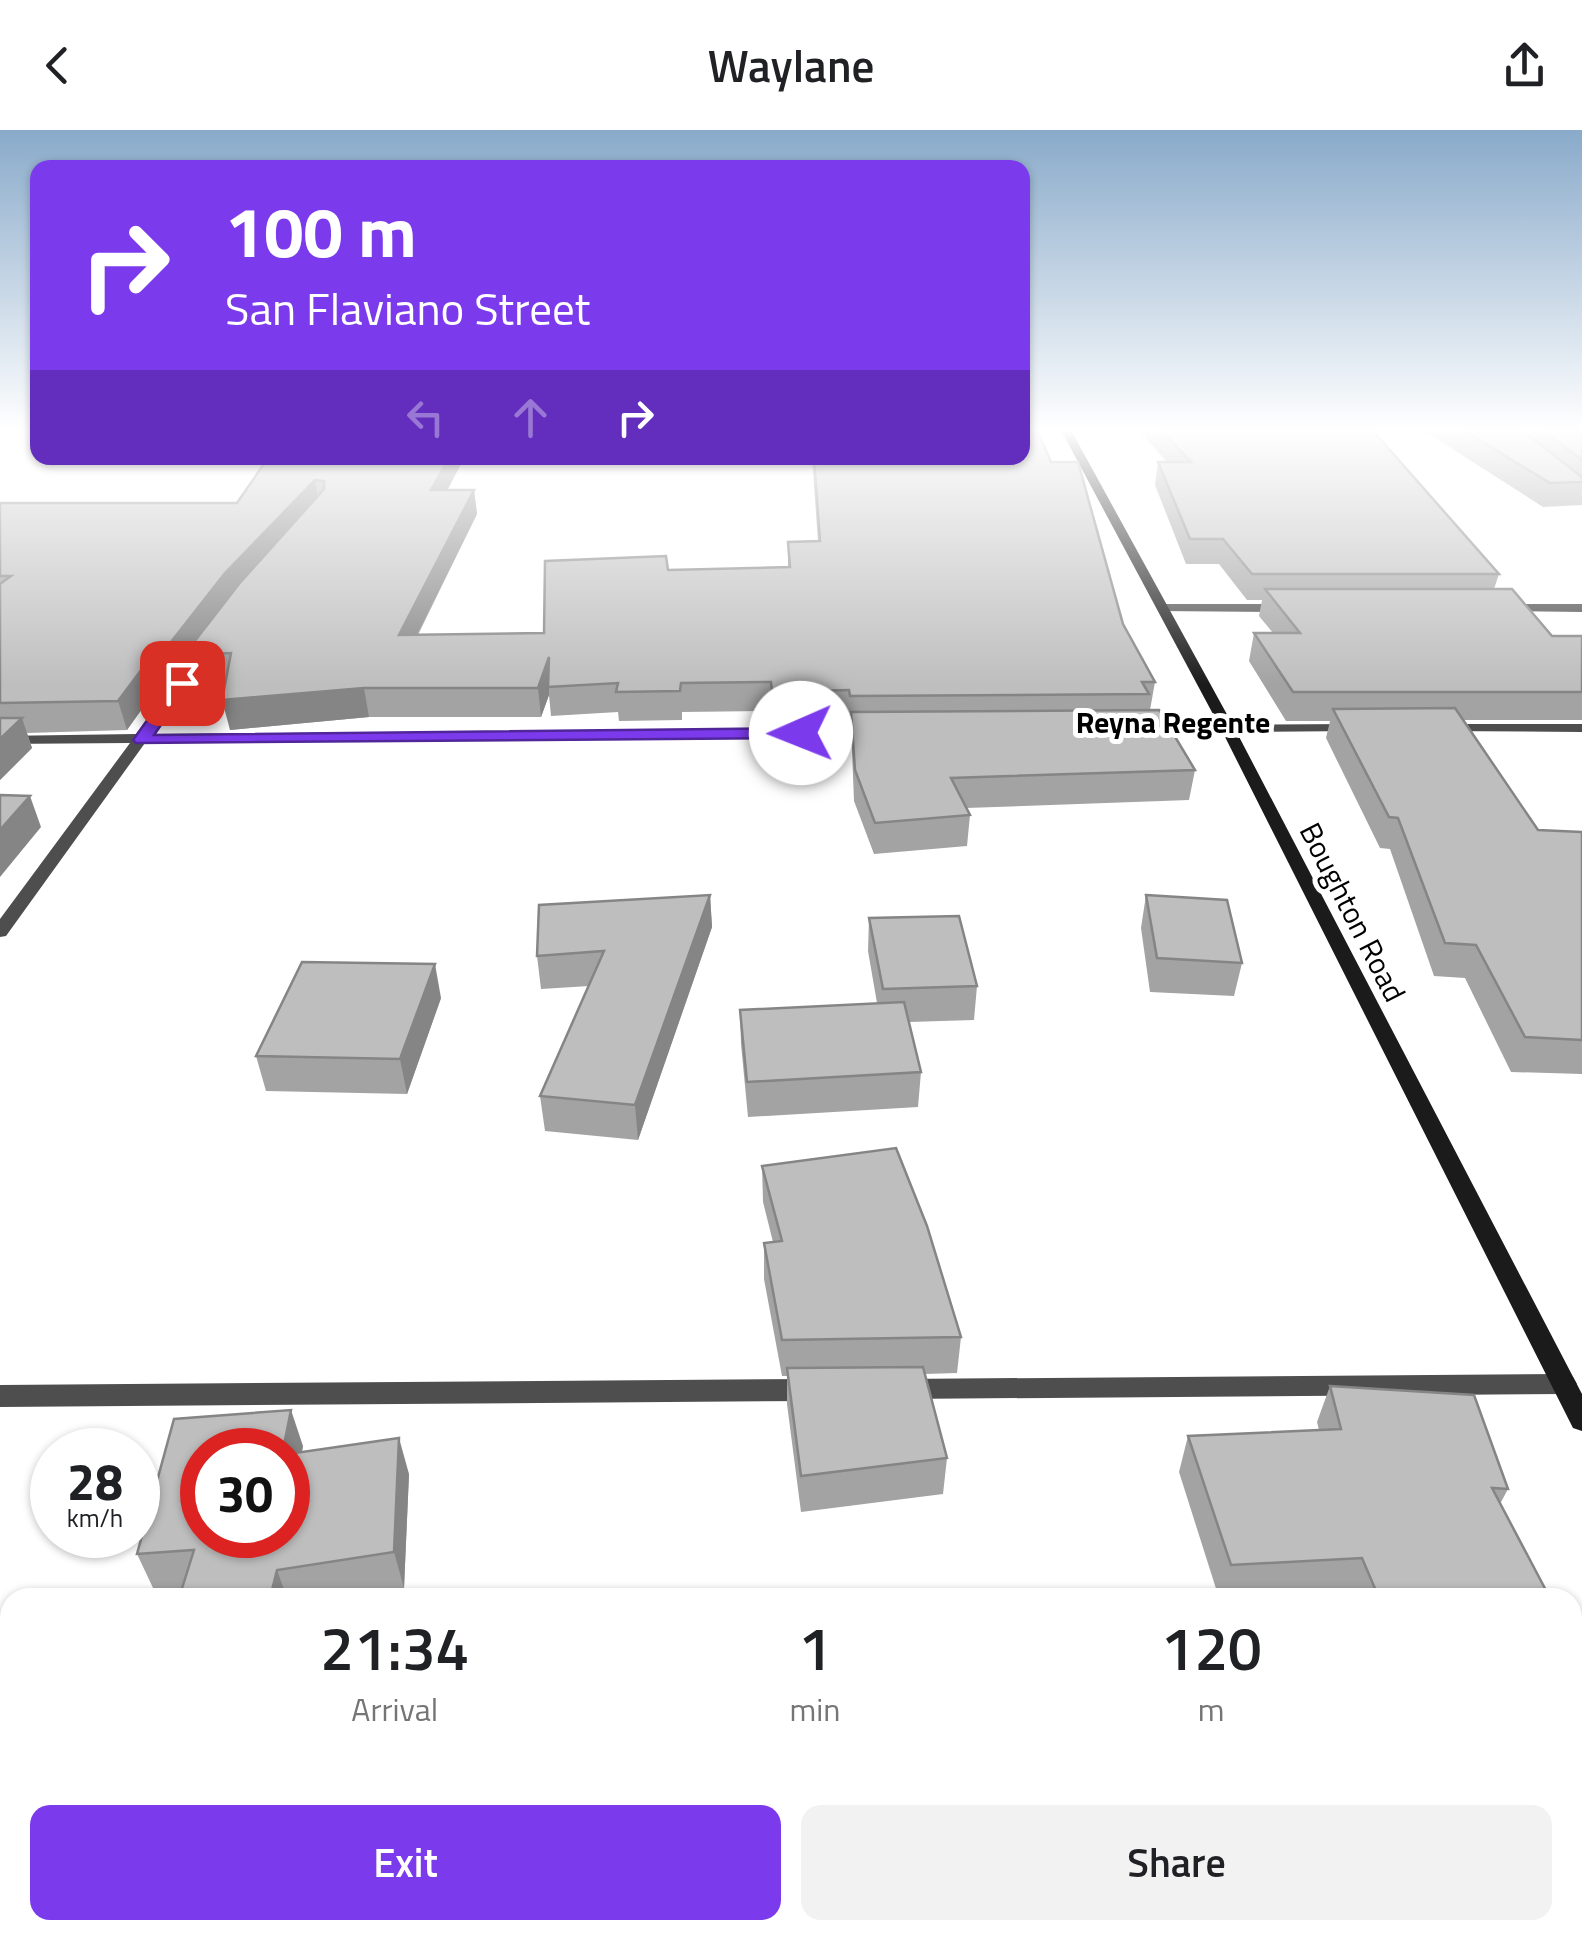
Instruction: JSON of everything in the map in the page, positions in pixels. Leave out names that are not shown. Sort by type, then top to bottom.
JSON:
[{"type":"main road","name":"Boughton Road","points":[[1113,516],[1228,729],[1582,1420]]},
{"type":"street","points":[[1162,608],[1300,608]]},
{"type":"street","points":[[1489,608],[1582,608]]},
{"type":"street","points":[[0,932],[211,643]]},
{"type":"street","points":[[1129,730],[1366,728]]},
{"type":"street","points":[[1425,728],[1582,728]]},
{"type":"street","points":[[0,740],[892,732]]},
{"type":"street","points":[[871,1390],[1564,1384]]},
{"type":"street","points":[[0,1396],[832,1390]]},
{"type":"building","points":[[0,516],[280,516],[225,573],[160,656],[151,657],[118,701],[0,703],[0,584],[11,576],[0,576]]},
{"type":"building","points":[[299,516],[460,516],[399,635],[544,633],[545,561],[666,556],[668,570],[790,567],[788,542],[820,541],[818,516],[1093,516],[1123,624],[1155,682],[1142,682],[1149,694],[850,696],[849,690],[772,692],[771,682],[681,683],[680,691],[616,692],[618,683],[548,687],[549,657],[538,688],[364,688],[222,700],[231,653],[184,655],[239,584]]},
{"type":"building","points":[[1181,516],[1448,516],[1499,574],[1252,574],[1223,539],[1190,539]]},
{"type":"building","points":[[1265,589],[1512,589],[1552,636],[1582,636],[1582,692],[1293,692],[1254,633],[1300,633]]},
{"type":"building","points":[[1455,708],[1538,830],[1582,832],[1582,1040],[1525,1037],[1476,945],[1445,943],[1398,818],[1389,817],[1333,709]]},
{"type":"building","points":[[1159,710],[1195,770],[951,778],[970,815],[875,823],[855,770],[851,712]]},
{"type":"building","points":[[0,718],[22,718],[0,739]]},
{"type":"building","points":[[0,795],[30,796],[0,830]]},
{"type":"building","points":[[710,895],[635,1105],[540,1096],[604,951],[537,956],[539,905]]},
{"type":"building","points":[[1146,895],[1227,900],[1242,963],[1157,958]]},
{"type":"building","points":[[959,916],[977,986],[883,989],[869,918]]},
{"type":"building","points":[[302,962],[435,964],[400,1059],[256,1056]]},
{"type":"building","points":[[904,1002],[921,1072],[747,1082],[740,1010]]},
{"type":"building","points":[[896,1148],[927,1226],[961,1337],[782,1340],[764,1243],[782,1241],[762,1166]]},
{"type":"building","points":[[923,1367],[947,1458],[801,1476],[787,1368]]},
{"type":"building","points":[[1330,1386],[1474,1395],[1508,1489],[1492,1488],[1545,1588],[1375,1588],[1362,1558],[1231,1565],[1188,1436],[1341,1429]]},
{"type":"building","points":[[291,1410],[287,1428],[180,1428],[180,1551],[160,1552],[160,1470],[174,1419]]},
{"type":"building","points":[[399,1438],[394,1552],[277,1570],[272,1588],[182,1588],[192,1558],[310,1558],[310,1451]]},
{"type":"district","name":"Reyna Regente","points":[[1173,722]]},
{"type":"route","points":[[182,683],[142,740],[801,733]]}]
